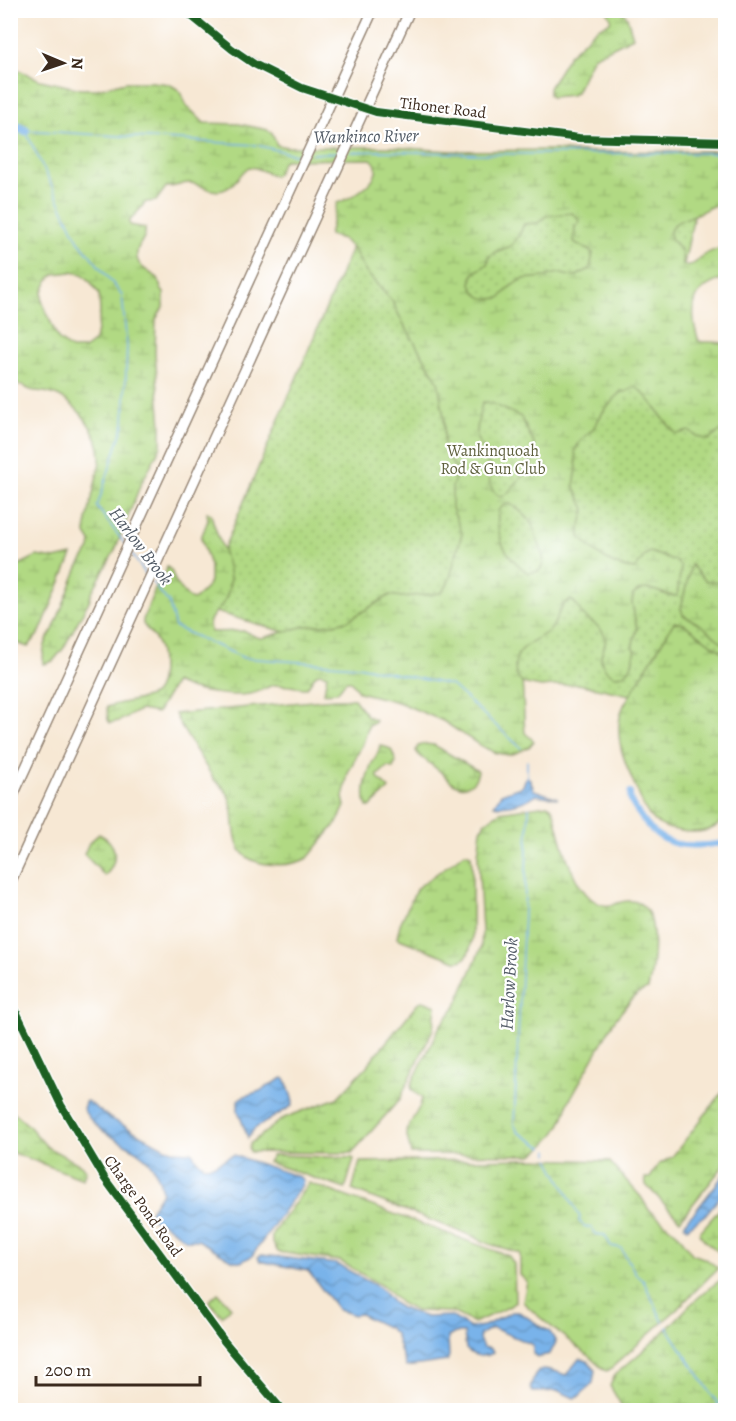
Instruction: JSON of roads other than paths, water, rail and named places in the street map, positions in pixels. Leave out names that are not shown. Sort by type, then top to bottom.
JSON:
[{"type":"highway","points":[[10,802],[373,10]]},
{"type":"highway","points":[[10,883],[410,10]]},
{"type":"street","name":"Tihonet Road","points":[[184,10],[231,49],[254,64],[320,95],[376,112],[587,138],[726,142]]},
{"type":"street","name":"Charge Pond Road","points":[[10,999],[62,1104],[105,1179],[230,1349],[282,1410]]},
{"type":"water","points":[[526,777],[530,779],[534,790],[558,798],[535,795],[516,804],[494,805],[501,794],[523,786]]},
{"type":"water","points":[[283,1078],[286,1080],[293,1101],[292,1106],[254,1129],[248,1138],[238,1111],[238,1100]]},
{"type":"water","points":[[87,1101],[110,1118],[163,1147],[192,1152],[204,1166],[214,1165],[234,1155],[299,1177],[303,1180],[302,1185],[252,1256],[241,1262],[232,1260],[198,1240],[187,1240],[164,1224],[150,1218],[150,1211],[162,1192],[150,1162],[140,1153],[104,1132],[93,1122],[83,1109]]},
{"type":"water","points":[[725,1173],[725,1191],[705,1215],[687,1228],[684,1225],[688,1218]]},
{"type":"water","points":[[262,1255],[337,1264],[380,1288],[393,1303],[401,1308],[426,1317],[451,1316],[470,1328],[484,1326],[512,1312],[519,1312],[550,1332],[556,1342],[550,1354],[537,1357],[533,1354],[533,1345],[493,1328],[480,1334],[479,1339],[483,1347],[491,1349],[493,1353],[479,1356],[466,1349],[464,1333],[455,1333],[448,1337],[447,1361],[406,1367],[395,1334],[389,1328],[360,1314],[354,1315],[338,1310],[308,1271],[260,1261],[258,1257]]},
{"type":"water","points":[[579,1359],[587,1361],[595,1370],[593,1383],[578,1397],[574,1398],[559,1391],[533,1392],[530,1388],[539,1371],[547,1369],[566,1375]]},
{"type":"waterway","name":"Wankinco River","points":[[10,124],[25,130]]},
{"type":"waterway","name":"Harlow Brook","points":[[125,544],[97,507],[124,424],[127,346],[122,295],[78,240],[25,130],[256,145],[293,154],[304,154]]},
{"type":"waterway","name":"Wankinco River","points":[[312,154],[340,152]]},
{"type":"waterway","name":"Wankinco River","points":[[351,152],[726,153]]},
{"type":"waterway","name":"Harlow Brook","points":[[129,550],[147,576]]},
{"type":"waterway","name":"Harlow Brook","points":[[152,582],[169,603],[175,627],[244,658],[358,666],[451,685],[521,748]]},
{"type":"waterway","name":"Harlow Brook","points":[[527,761],[527,779]]},
{"type":"waterway","points":[[630,793],[632,804],[657,835],[677,844],[726,843]]},
{"type":"waterway","name":"Harlow Brook","points":[[529,807],[514,1124],[518,1132],[543,1147]]},
{"type":"waterway","name":"Harlow Brook","points":[[549,1159],[580,1217],[579,1221],[584,1226],[592,1228],[595,1234],[605,1235],[611,1246],[621,1248],[636,1274],[643,1280],[663,1322]]},
{"type":"waterway","name":"Harlow Brook","points":[[667,1327],[722,1410]]},
{"type":"park label","name":"Wankinquoah Rod & Gun Club","points":[[493,460]]}]
